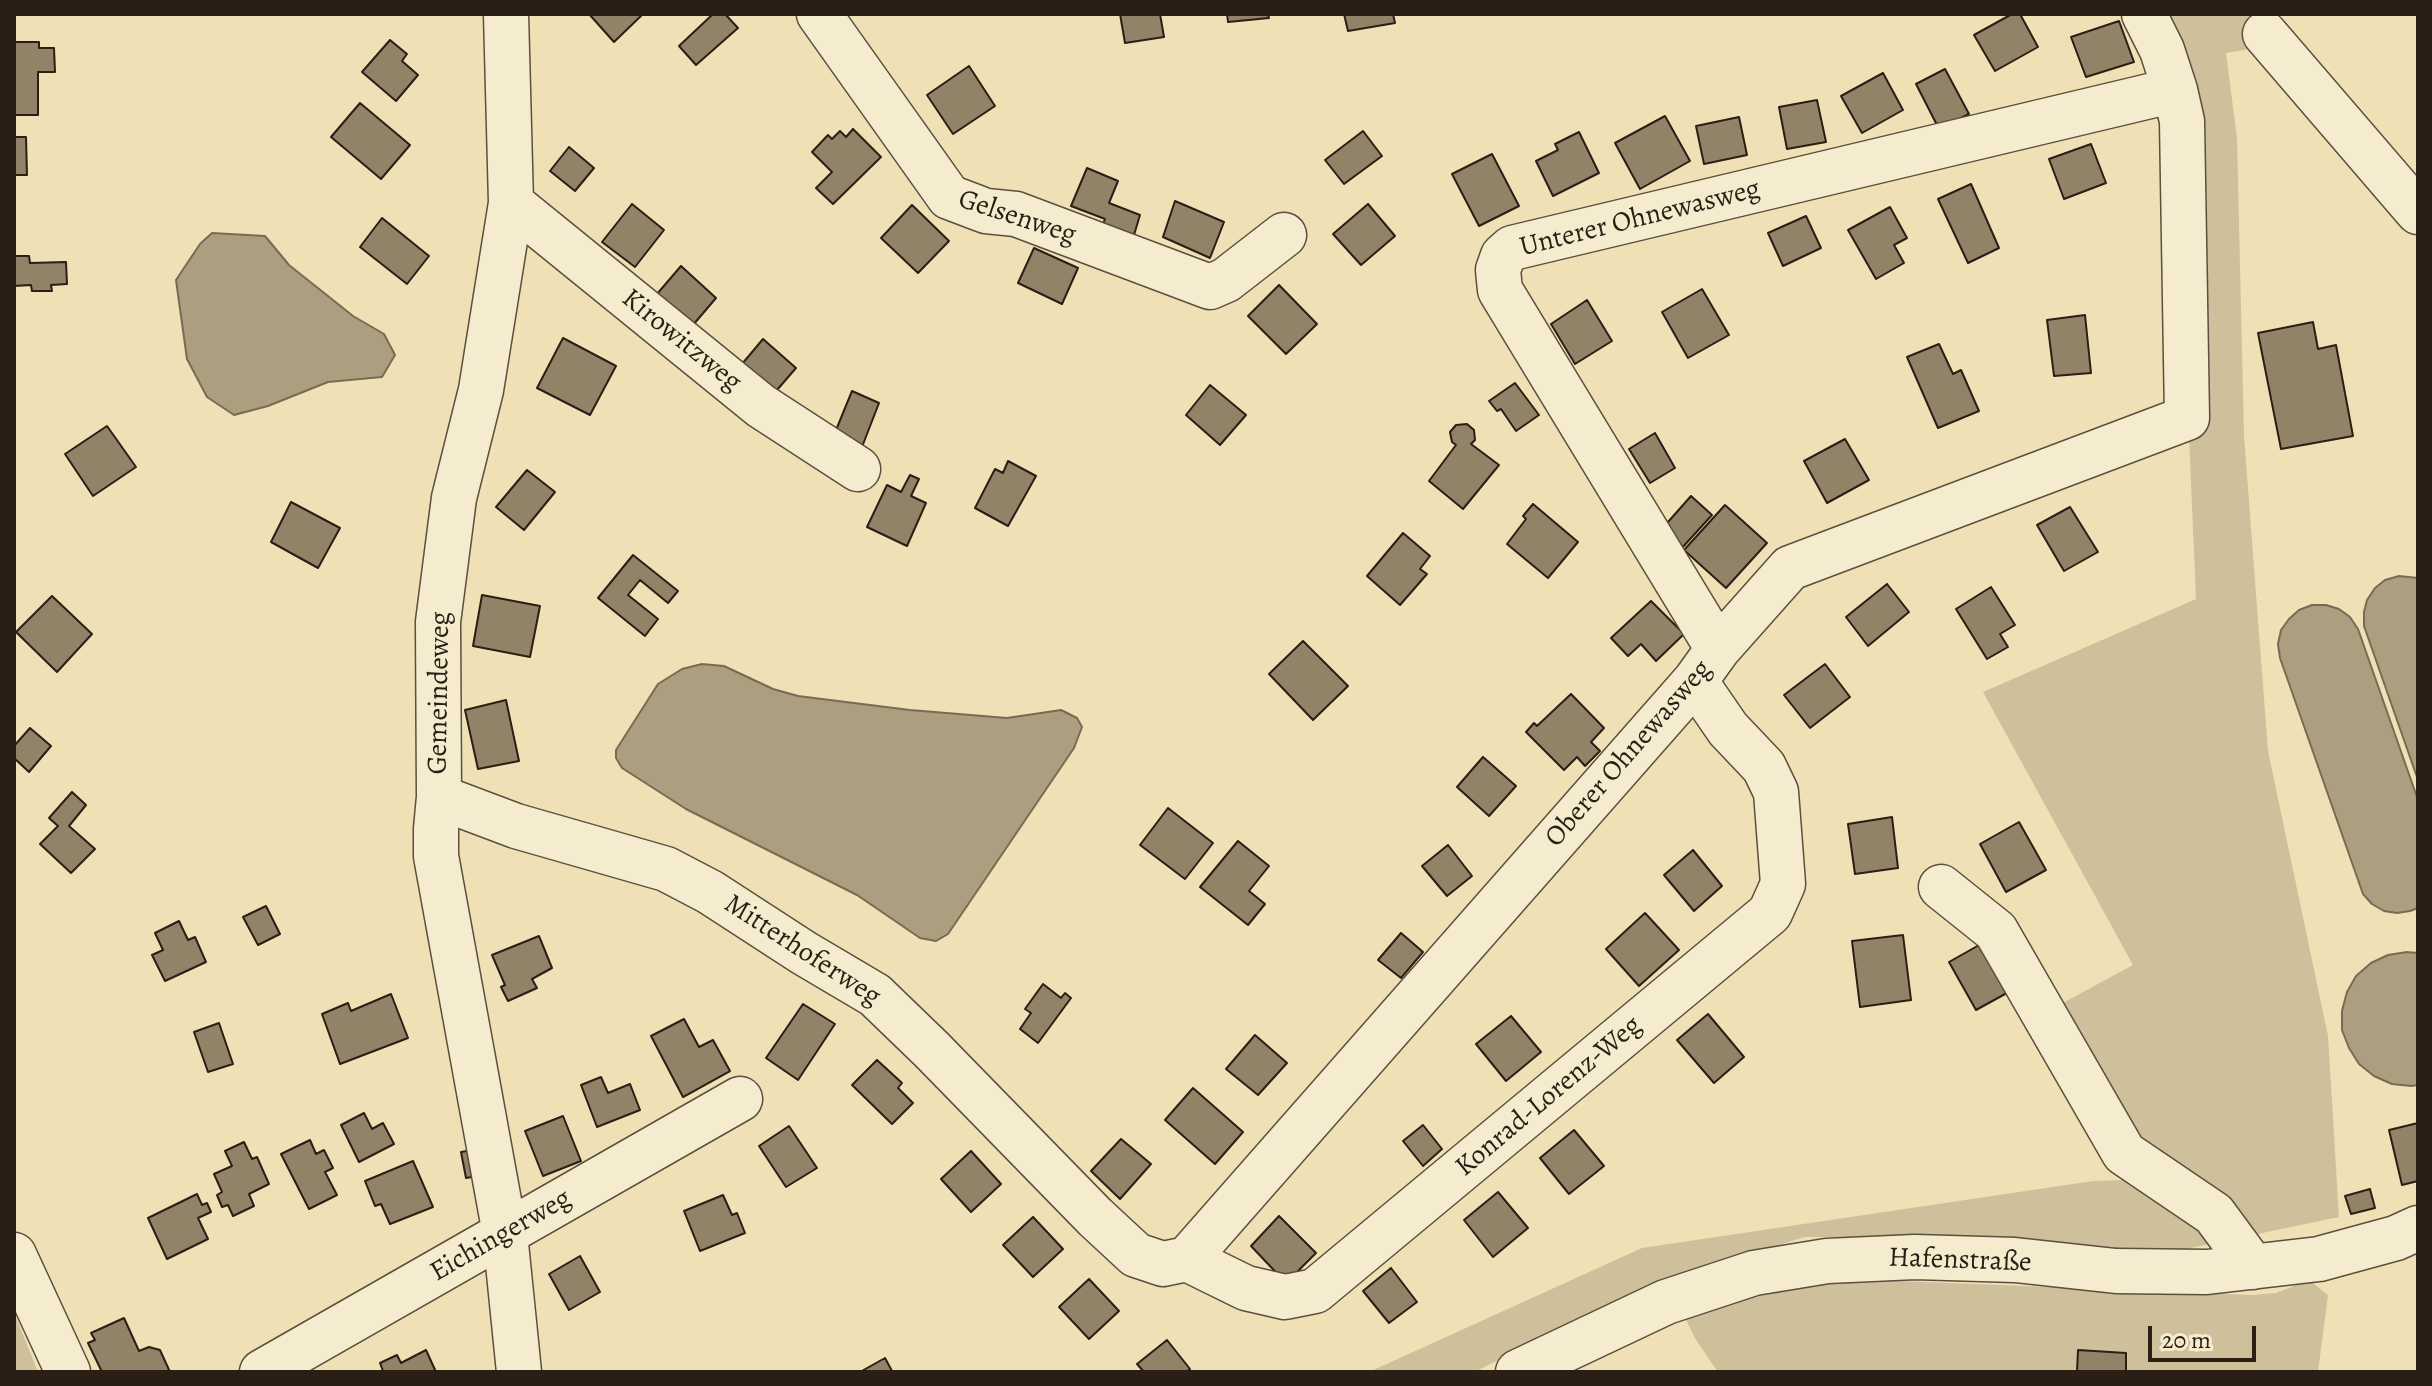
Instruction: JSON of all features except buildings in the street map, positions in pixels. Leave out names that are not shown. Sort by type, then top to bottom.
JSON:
[{"type":"street","name":"Gemeindeweg","points":[[506,14],[511,203],[481,390],[454,498],[438,622],[439,797],[436,856],[505,1234],[519,1372]]},
{"type":"street","name":"Gelsenweg","points":[[819,14],[949,197],[986,211],[1016,214],[1210,287],[1226,280],[1284,235]]},
{"type":"street","points":[[2144,14],[2162,50],[2175,90]]},
{"type":"street","points":[[2265,34],[2418,212]]},
{"type":"street","name":"Oberer Ohnewasweg","points":[[1187,1259],[1790,568],[2187,418],[2182,121],[2175,90]]},
{"type":"street","name":"Unterer Ohnewasweg","points":[[1706,665],[1500,290],[1498,270],[1503,256],[1512,248],[1527,244],[2175,90]]},
{"type":"street","name":"Kirowitzweg","points":[[511,203],[761,406],[858,469]]},
{"type":"street","name":"Konrad-Lorenz-Weg","points":[[1095,1217],[1136,1255],[1163,1264],[1187,1259],[1246,1288],[1285,1297],[1315,1291],[1770,913],[1783,884],[1776,792],[1764,767],[1728,729],[1706,665]]},
{"type":"street","name":"Mitterhoferweg","points":[[439,797],[516,826],[666,869],[710,892],[875,995],[1095,1217]]},
{"type":"street","points":[[1941,887],[1996,931],[2124,1153],[2214,1214],[2253,1267]]},
{"type":"street","name":"Eichingerweg","points":[[262,1372],[740,1099]]},
{"type":"street","name":"Hafenstraße","points":[[1518,1372],[1666,1302],[1754,1273],[1827,1261],[1915,1257],[2015,1260],[2116,1271],[2207,1272],[2319,1259],[2396,1238],[2418,1228]]},
{"type":"street","points":[[14,1255],[68,1372]]},
{"type":"shaded area","points":[[2155,14],[2265,14],[2255,48],[2226,53],[2237,138],[2244,436],[2268,751],[2328,1036],[2339,1217],[2162,1254],[1923,1237],[1805,1237],[1658,1282],[1474,1372],[1369,1372],[1642,1248],[2093,1181],[2125,1180],[2035,1018],[2133,965],[1983,692],[2196,599],[2189,437]]},
{"type":"shaded area","points":[[212,233],[265,236],[289,265],[353,316],[384,334],[395,355],[382,377],[328,382],[268,406],[234,415],[207,397],[187,359],[176,280],[200,244]]},
{"type":"shaded area","points":[[2399,576],[2418,578],[2418,780],[2364,626],[2367,600],[2375,588],[2385,580]]},
{"type":"shaded area","points":[[2312,605],[2339,609],[2350,617],[2358,629],[2418,800],[2418,908],[2410,911],[2384,911],[2363,894],[2280,658],[2278,644],[2281,630],[2299,610]]},
{"type":"shaded area","points":[[702,664],[724,666],[773,689],[798,696],[1007,718],[1061,710],[1077,718],[1082,727],[1074,748],[948,934],[936,941],[920,938],[857,895],[686,809],[622,768],[616,758],[616,750],[658,684],[682,669]]},
{"type":"shaded area","points":[[2418,953],[2418,1085],[2411,1086],[2392,1084],[2374,1076],[2359,1064],[2342,1030],[2342,1011],[2347,992],[2356,976],[2371,963],[2388,955]]},
{"type":"shaded area","points":[[1850,1279],[2252,1295],[2276,1293],[2309,1280],[2328,1295],[2318,1372],[1718,1372],[1683,1314],[1741,1297]]},
{"type":"shaded area","points":[[14,1312],[38,1372],[14,1372]]}]
